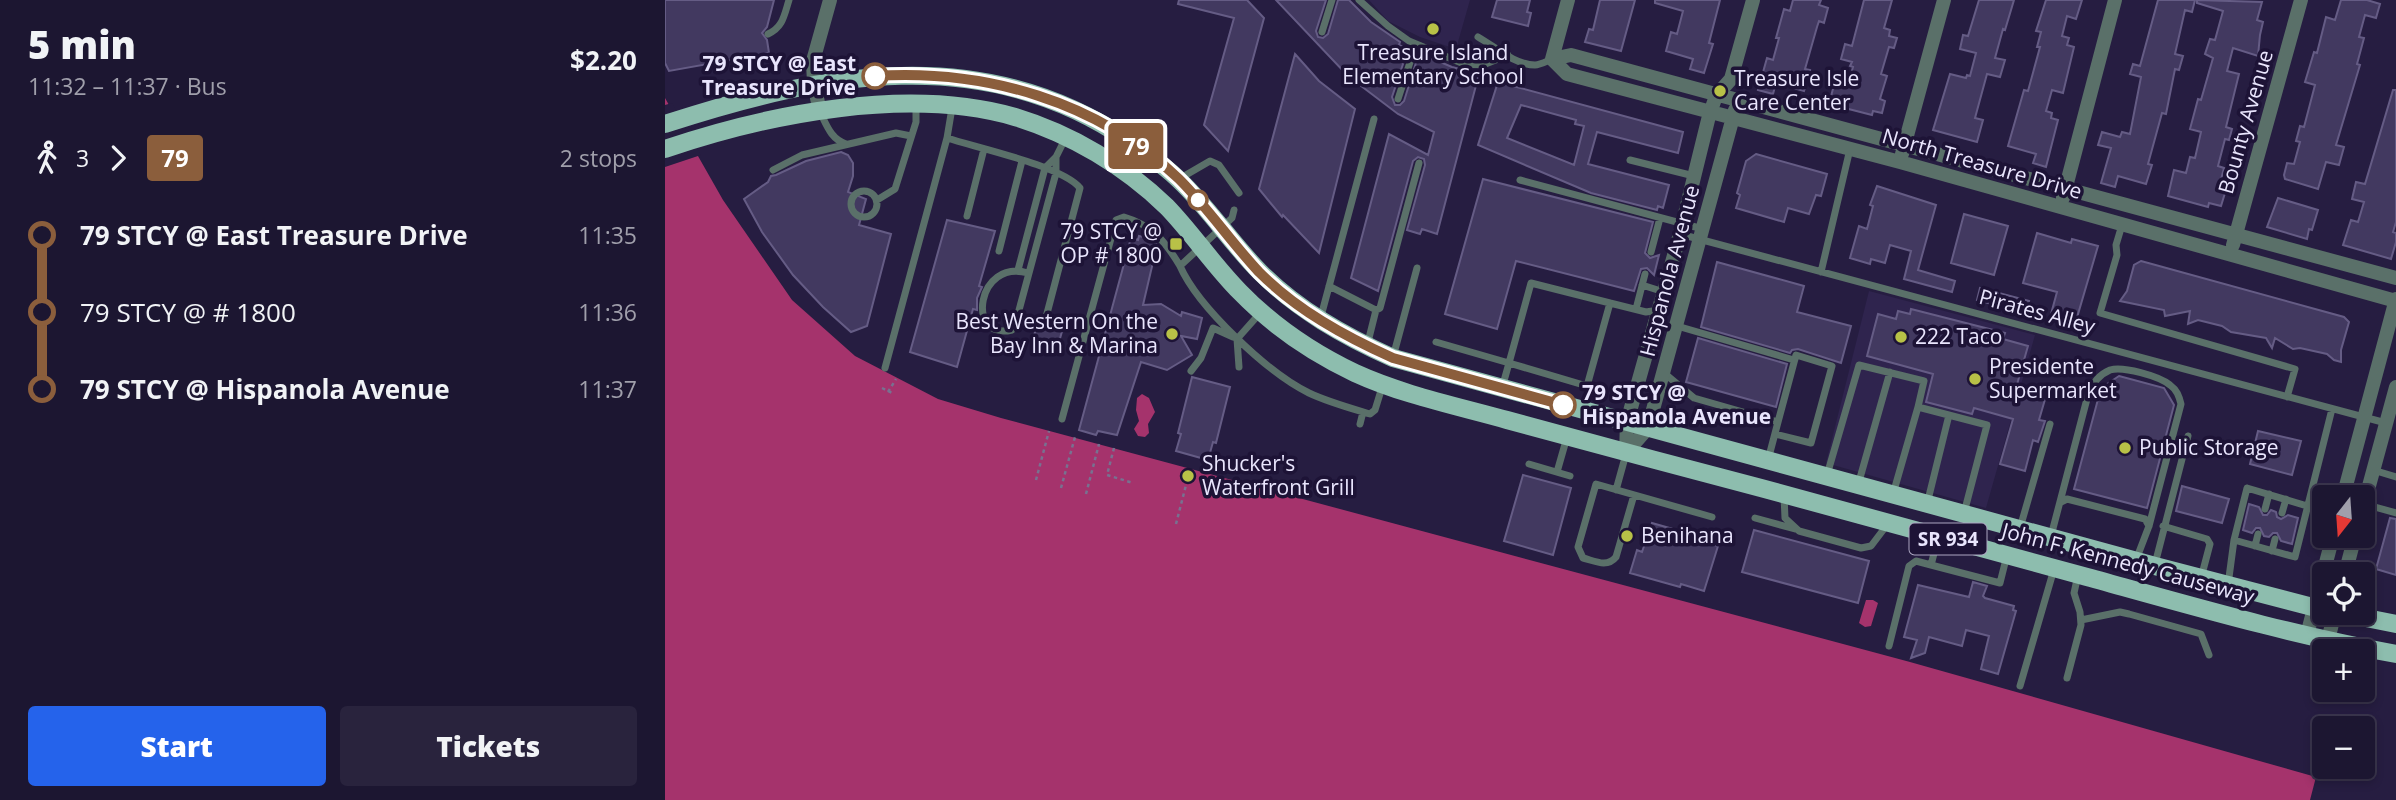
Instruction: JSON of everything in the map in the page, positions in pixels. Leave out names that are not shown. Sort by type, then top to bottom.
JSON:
[{"type":"main road","name":"John F. Kennedy Causeway","points":[[665,124],[785,89],[875,76],[929,75],[999,84],[1048,98],[1119,134],[1178,179],[1276,288],[1320,321],[1393,358],[2228,586],[2312,606]]},
{"type":"main road","points":[[1040,126],[1048,98]]},
{"type":"main road","name":"John F. Kennedy Causeway","points":[[665,149],[701,136],[863,106],[916,103],[953,105],[997,113],[1040,126],[1107,159],[1147,189],[1261,312],[1310,348],[1383,384],[1626,453],[2128,589],[2324,639]]},
{"type":"main road","points":[[1409,393],[1417,365]]},
{"type":"main road","points":[[1817,504],[1827,476]]},
{"type":"main road","points":[[2128,589],[2136,561]]},
{"type":"main road","points":[[2375,621],[2396,625]]},
{"type":"main road","name":"John F. Kennedy Causeway","points":[[2375,650],[2396,654]]},
{"type":"street","points":[[820,113],[814,84],[815,53],[830,0]]},
{"type":"street","points":[[1552,59],[1568,0]]},
{"type":"street","name":"Hispanola Avenue","points":[[1626,453],[1627,422],[1711,111],[1716,96],[1731,79],[1753,0]]},
{"type":"street","points":[[1900,162],[1944,0]]},
{"type":"street","points":[[2060,207],[2115,0]]},
{"type":"street","name":"Bounty Avenue","points":[[2231,254],[2301,0]]},
{"type":"street","name":"North Treasure Drive","points":[[1552,59],[1571,55],[1736,102],[2396,278]]},
{"type":"street","name":"North Treasure Drive","points":[[1552,59],[1567,74],[1900,162],[2396,300]]},
{"type":"street","name":"Hispanola Avenue","points":[[1626,453],[1648,428],[1679,320],[1734,119],[1736,102],[1731,79]]},
{"type":"street","points":[[2346,485],[2396,300]]},
{"type":"street","points":[[1659,310],[1679,320]]},
{"type":"street","points":[[2369,485],[2387,432],[2395,393]]},
{"type":"street","points":[[2307,635],[2312,624]]},
{"type":"lane","points":[[768,34],[782,24],[789,0]]},
{"type":"lane","points":[[1322,32],[1332,0]]},
{"type":"lane","points":[[1359,0],[1388,26],[1416,44],[1473,66],[1508,55]]},
{"type":"lane","points":[[1478,37],[1508,55],[1536,65],[1552,59]]},
{"type":"lane","points":[[1398,99],[1416,44]]},
{"type":"lane","points":[[877,200],[895,189],[916,122],[916,103]]},
{"type":"lane","points":[[885,368],[947,138],[953,105]]},
{"type":"lane","points":[[820,113],[829,132],[838,141],[847,144]]},
{"type":"lane","points":[[1320,321],[1374,119]]},
{"type":"lane","points":[[773,170],[802,155],[896,133],[911,136]]},
{"type":"lane","points":[[1018,270],[1045,168],[1056,157],[1066,137]]},
{"type":"lane","points":[[947,138],[1045,168],[1080,188],[1045,321]]},
{"type":"lane","points":[[967,216],[984,149]]},
{"type":"lane","points":[[1821,272],[1850,149]]},
{"type":"lane","points":[[1028,273],[1018,270],[999,274],[991,281],[982,312],[984,321],[997,331],[1012,330],[1015,325],[1056,173],[1056,157]]},
{"type":"lane","points":[[1630,160],[1695,176]]},
{"type":"lane","points":[[999,251],[1022,161]]},
{"type":"lane","points":[[1178,179],[1210,161],[1219,165],[1239,193]]},
{"type":"lane","points":[[1367,346],[1376,310],[1380,308],[1419,163]]},
{"type":"lane","name":"Pirates Alley","points":[[1520,180],[1660,218],[1681,229],[1821,272],[2363,417],[2387,432]]},
{"type":"lane","points":[[1180,265],[1232,218],[1234,209]]},
{"type":"lane","points":[[1062,419],[1116,220],[1124,217],[1152,228],[1163,239],[1180,265],[1187,282],[1237,339],[1294,385],[1310,394],[1373,413],[1383,384]]},
{"type":"lane","points":[[1651,252],[1660,218]]},
{"type":"lane","points":[[2122,225],[2116,245],[2117,255],[2100,313],[2295,369],[2287,397]]},
{"type":"lane","points":[[1393,358],[1417,268]]},
{"type":"lane","points":[[1636,309],[1645,274]]},
{"type":"lane","points":[[1502,388],[1531,283],[1646,312],[1659,310]]},
{"type":"lane","points":[[1642,285],[1664,292]]},
{"type":"lane","points":[[1329,286],[1376,310]]},
{"type":"lane","points":[[1437,342],[1587,386],[1610,303]]},
{"type":"lane","points":[[1239,367],[1237,339],[1261,312]]},
{"type":"lane","points":[[1679,320],[1794,360]]},
{"type":"lane","points":[[1191,371],[1201,358],[1213,328],[1237,339]]},
{"type":"lane","points":[[1768,460],[1796,355],[1832,366],[1811,443],[1775,434]]},
{"type":"lane","points":[[1827,476],[1858,366],[1862,364],[1924,381],[1893,494]]},
{"type":"lane","points":[[2051,538],[2093,384],[2101,375],[2112,370],[2123,369],[2158,378],[2178,394],[2181,404],[2136,561]]},
{"type":"lane","points":[[1858,485],[1890,372]]},
{"type":"lane","points":[[1664,373],[1694,398],[1778,422]]},
{"type":"lane","points":[[1917,407],[1987,425],[1964,514]]},
{"type":"lane","points":[[2234,540],[2295,557],[2332,409]]},
{"type":"lane","points":[[1360,424],[1363,412]]},
{"type":"lane","points":[[1927,504],[1949,415]]},
{"type":"lane","points":[[2019,529],[2050,424]]},
{"type":"lane","points":[[1557,472],[1567,436]]},
{"type":"lane","points":[[2155,566],[2188,436]]},
{"type":"lane","points":[[1616,490],[1626,453]]},
{"type":"lane","points":[[1529,464],[1570,476]]},
{"type":"lane","points":[[2373,470],[2396,477]]},
{"type":"lane","points":[[1634,495],[1616,558],[1606,564],[1583,558],[1578,547],[1596,484],[1712,517]]},
{"type":"lane","points":[[2228,586],[2234,540],[2248,488],[2312,507]]},
{"type":"lane","points":[[2265,509],[2269,494]]},
{"type":"lane","points":[[1784,495],[1785,518],[1799,531]]},
{"type":"lane","points":[[2061,502],[2067,499],[2144,519],[2148,526]]},
{"type":"lane","points":[[2282,513],[2286,499]]},
{"type":"lane","points":[[2375,509],[2396,513]]},
{"type":"lane","points":[[1755,518],[1861,548],[1871,546],[1889,523]]},
{"type":"lane","points":[[2163,526],[2207,539],[2210,544],[2200,578]]},
{"type":"lane","points":[[2255,546],[2258,534]]},
{"type":"lane","points":[[1931,565],[1938,537]]},
{"type":"lane","points":[[2272,551],[2275,539]]},
{"type":"lane","points":[[1889,646],[1909,566],[1916,561],[2000,583],[2007,555]]},
{"type":"lane","points":[[2020,686],[2055,568]]},
{"type":"lane","points":[[2067,678],[2081,620],[2074,593],[2078,575]]},
{"type":"lane","points":[[2081,620],[2120,612],[2129,614],[2201,634],[2210,655]]},
{"type":"path","points":[[888,392],[895,379]]},
{"type":"path","points":[[882,388],[894,394]]},
{"type":"path","points":[[1036,480],[1049,431]]},
{"type":"path","points":[[1061,488],[1075,437]]},
{"type":"path","points":[[1086,495],[1099,444]]},
{"type":"path","points":[[1114,448],[1107,475],[1133,483]]},
{"type":"path","points":[[1176,524],[1186,485]]},
{"type":"shaded area","name":"Treasure Island Elementary School","points":[[1369,0],[1470,0],[1456,49],[1420,37],[1388,21]]},
{"type":"shaded area","points":[[665,98],[723,200],[792,300],[855,356],[938,399],[1910,662],[2315,779],[2310,800],[665,800]]},
{"type":"shaded area","points":[[1869,291],[2035,335],[1986,508],[1826,463]]},
{"type":"shaded area","points":[[1142,394],[1149,398],[1155,412],[1148,424],[1149,433],[1145,437],[1138,436],[1134,429],[1139,421],[1137,398]]},
{"type":"shaded area","points":[[1866,600],[1878,603],[1871,626],[1865,627],[1859,623]]},
{"type":"pier","points":[[672,103],[701,155],[665,167],[665,105]]},
{"type":"building","points":[[665,0],[774,0],[767,27],[762,33],[767,40],[769,53],[669,71],[665,63]]},
{"type":"building","points":[[1179,0],[1247,0],[1264,18],[1228,151],[1204,125],[1234,18],[1178,4]]},
{"type":"building","points":[[1276,0],[1326,0],[1316,31],[1318,37],[1323,38],[1328,34],[1338,0],[1349,0],[1371,22],[1408,49],[1392,97],[1395,105],[1404,101],[1419,53],[1452,67],[1479,74],[1437,234],[1422,229],[1420,234],[1407,230],[1425,165],[1424,159],[1418,157],[1413,161],[1378,291],[1351,278],[1389,134],[1428,155],[1434,132],[1398,114],[1348,76]]},
{"type":"building","points":[[1497,0],[1530,0],[1528,26],[1492,17]]},
{"type":"building","points":[[1600,0],[1635,0],[1621,51],[1585,42],[1589,29],[1593,30]]},
{"type":"building","points":[[1655,0],[1720,0],[1709,43],[1713,44],[1704,73],[1690,69],[1693,59],[1666,51],[1671,32],[1677,34],[1683,11],[1655,3]]},
{"type":"building","points":[[1793,0],[1821,0],[1819,5],[1828,8],[1824,23],[1819,21],[1817,27],[1805,69],[1810,70],[1804,91],[1776,83],[1773,94],[1758,90],[1767,58],[1773,60],[1784,9],[1790,11]]},
{"type":"building","points":[[1864,0],[1892,0],[1884,28],[1890,30],[1889,36],[1897,38],[1894,48],[1889,47],[1881,74],[1887,76],[1880,99],[1885,101],[1882,113],[1873,111],[1872,115],[1829,104],[1834,85],[1847,88],[1852,62],[1841,59],[1845,44],[1852,46]]},
{"type":"building","points":[[1979,0],[2014,0],[1995,58],[2005,60],[2000,77],[1987,74],[1975,118],[1983,120],[1977,142],[1933,130],[1950,74],[1966,78],[1967,75],[1970,76],[1976,53],[1960,49],[1963,35],[1968,36]]},
{"type":"building","points":[[2046,0],[2082,0],[2076,19],[2067,16],[2062,36],[2069,38],[2067,45],[2074,47],[2063,93],[2052,90],[2046,111],[2052,113],[2051,118],[2058,120],[2046,167],[2033,163],[2036,154],[2008,146],[2024,90],[2028,91],[2040,47],[2037,47],[2041,32],[2036,31]]},
{"type":"building","points":[[2158,0],[2195,0],[2192,12],[2185,10],[2175,54],[2183,56],[2179,70],[2175,69],[2166,114],[2162,113],[2148,164],[2152,165],[2146,184],[2118,176],[2115,187],[2101,183],[2111,148],[2098,145],[2102,132],[2120,137],[2122,132],[2130,134],[2141,77],[2130,74],[2133,64],[2140,66]]},
{"type":"building","points":[[2197,0],[2262,2],[2257,20],[2263,22],[2258,56],[2233,48],[2227,71],[2239,74],[2226,127],[2232,129],[2229,140],[2225,139],[2218,166],[2224,168],[2218,191],[2225,193],[2221,206],[2209,203],[2208,207],[2168,196],[2174,170],[2186,173],[2190,157],[2195,158],[2201,132],[2190,129],[2213,58],[2205,54],[2210,39],[2215,40],[2223,11],[2197,3]]},
{"type":"building","points":[[2341,0],[2367,0],[2380,4],[2376,18],[2365,15],[2359,37],[2364,38],[2357,64],[2360,65],[2336,145],[2344,147],[2339,165],[2326,162],[2318,189],[2285,179],[2284,175],[2287,163],[2294,164],[2300,142],[2296,141],[2300,126],[2304,127],[2315,85],[2305,82],[2314,52],[2317,53],[2326,17],[2335,20]]},
{"type":"building","points":[[1295,54],[1319,81],[1355,109],[1319,253],[1283,215],[1282,217],[1259,189]]},
{"type":"building","points":[[1498,82],[1683,132],[1678,153],[1597,132],[1588,164],[1669,185],[1663,208],[1658,206],[1657,210],[1591,193],[1478,145]],"holes":[[[1521,105],[1576,120],[1575,124],[1584,126],[1574,165],[1507,138]]]},
{"type":"building","points":[[2393,90],[2396,90],[2396,222],[2393,232],[2396,233],[2396,242],[2391,259],[2343,245],[2351,220],[2358,222],[2364,202],[2352,199],[2356,182],[2365,184]]},
{"type":"building","points":[[841,152],[848,155],[853,163],[853,176],[848,192],[866,199],[859,225],[891,234],[867,326],[851,332],[793,275],[762,232],[744,199],[768,182],[771,176],[806,161]]},
{"type":"building","points":[[1756,154],[1827,174],[1821,196],[1816,195],[1809,214],[1788,208],[1784,222],[1736,208],[1740,195],[1737,193],[1746,161]]},
{"type":"building","points":[[1483,179],[1653,222],[1645,253],[1650,258],[1659,255],[1654,275],[1647,268],[1641,269],[1634,291],[1516,261],[1497,329],[1445,314]]},
{"type":"building","points":[[1877,186],[1936,205],[1918,270],[1955,281],[1952,292],[1904,279],[1911,251],[1890,245],[1885,263],[1871,259],[1870,264],[1850,258],[1859,226],[1867,229],[1873,206],[1870,205]]},
{"type":"building","points":[[2278,198],[2318,210],[2307,239],[2267,227]]},
{"type":"building","points":[[1964,214],[2008,226],[1994,275],[1951,263]]},
{"type":"building","points":[[947,220],[995,231],[979,286],[982,287],[977,298],[977,310],[973,309],[957,367],[910,352]]},
{"type":"building","points":[[2037,233],[2071,243],[2072,239],[2098,246],[2076,321],[2051,314],[2057,292],[2023,283]]},
{"type":"building","name":"Best Western On the Bay Inn & Marina","points":[[1139,236],[1152,239],[1157,245],[1143,305],[1161,304],[1181,316],[1182,312],[1202,318],[1197,339],[1181,336],[1192,355],[1167,370],[1141,362],[1117,435],[1098,431],[1096,435],[1079,430],[1131,238],[1138,240]]},
{"type":"building","points":[[2141,261],[2344,317],[2349,322],[2341,350],[2341,362],[2327,354],[2293,349],[2275,338],[2272,348],[2266,338],[2231,332],[2222,326],[2198,320],[2188,324],[2190,311],[2165,316],[2164,310],[2120,301],[2127,291],[2134,265]]},
{"type":"building","points":[[1717,262],[1804,286],[1797,312],[1851,326],[1841,363],[1798,349],[1790,353],[1701,327]]},
{"type":"building","points":[[1980,288],[2029,301],[2025,313],[1977,300]]},
{"type":"building","points":[[1911,309],[2005,333],[2003,339],[2028,346],[2016,388],[2046,396],[2039,420],[2045,421],[2038,442],[2033,440],[2025,471],[2000,464],[2013,419],[1974,408],[1972,414],[1926,402],[1933,374],[1867,356],[1878,314],[1896,319],[1898,311],[1910,314]]},
{"type":"building","points":[[1038,321],[1043,327],[1050,324],[1063,328],[1057,349],[1032,343]]},
{"type":"building","points":[[1698,338],[1787,364],[1776,407],[1686,382]]},
{"type":"building","name":"Public Storage","points":[[2119,376],[2164,388],[2174,405],[2147,508],[2074,489],[2101,388]]},
{"type":"building","points":[[1192,377],[1230,387],[1216,443],[1213,442],[1208,460],[1176,451]]},
{"type":"building","points":[[2258,431],[2301,441],[2292,475],[2250,464]]},
{"type":"building","points":[[1523,475],[1571,488],[1553,555],[1504,541]]},
{"type":"building","points":[[2182,486],[2229,499],[2222,523],[2176,511]]},
{"type":"building","points":[[2249,504],[2259,507],[2263,515],[2267,515],[2271,510],[2281,519],[2288,515],[2298,518],[2292,544],[2281,541],[2277,533],[2264,536],[2260,528],[2256,528],[2252,533],[2243,530]]},
{"type":"building","points":[[2390,518],[2396,519],[2396,575],[2376,569]]},
{"type":"building","points":[[1652,523],[1708,539],[1707,543],[1718,546],[1704,591],[1630,573],[1637,550],[1642,552]]},
{"type":"building","points":[[1754,530],[1869,561],[1858,603],[1742,572]]},
{"type":"building","points":[[1973,582],[1987,586],[1983,596],[1985,598],[2014,606],[2013,610],[2016,611],[1998,674],[1981,669],[1989,636],[1966,630],[1962,646],[1929,637],[1925,653],[1911,658],[1917,640],[1904,637],[1918,585],[1969,597]]},
{"type":"bus line","name":"79","points":[[875,76],[929,75],[976,80],[1027,91],[1074,109],[1119,134],[1159,162],[1204,206],[1242,253],[1276,288],[1320,321],[1393,358],[1563,405]]},
{"type":"place","name":"Treasure Island Elementary School","points":[[1433,29]]},
{"type":"place","name":"79 STCY @ East Treasure Drive","points":[[875,76]]},
{"type":"place","name":"Treasure Isle Care Center","points":[[1720,91]]},
{"type":"place","name":"79 STCY @ OP # 1800","points":[[1176,244]]},
{"type":"place","name":"Best Western On the Bay Inn & Marina","points":[[1172,334]]},
{"type":"place","name":"222 Taco","points":[[1901,337]]},
{"type":"place","name":"Presidente Supermarket","points":[[1975,379]]},
{"type":"place","name":"79 STCY @ Hispanola Avenue","points":[[1563,405]]},
{"type":"place","name":"Public Storage","points":[[2125,448]]},
{"type":"place","name":"Shucker's Waterfront Grill","points":[[1188,476]]},
{"type":"place","name":"Benihana","points":[[1627,536]]}]
